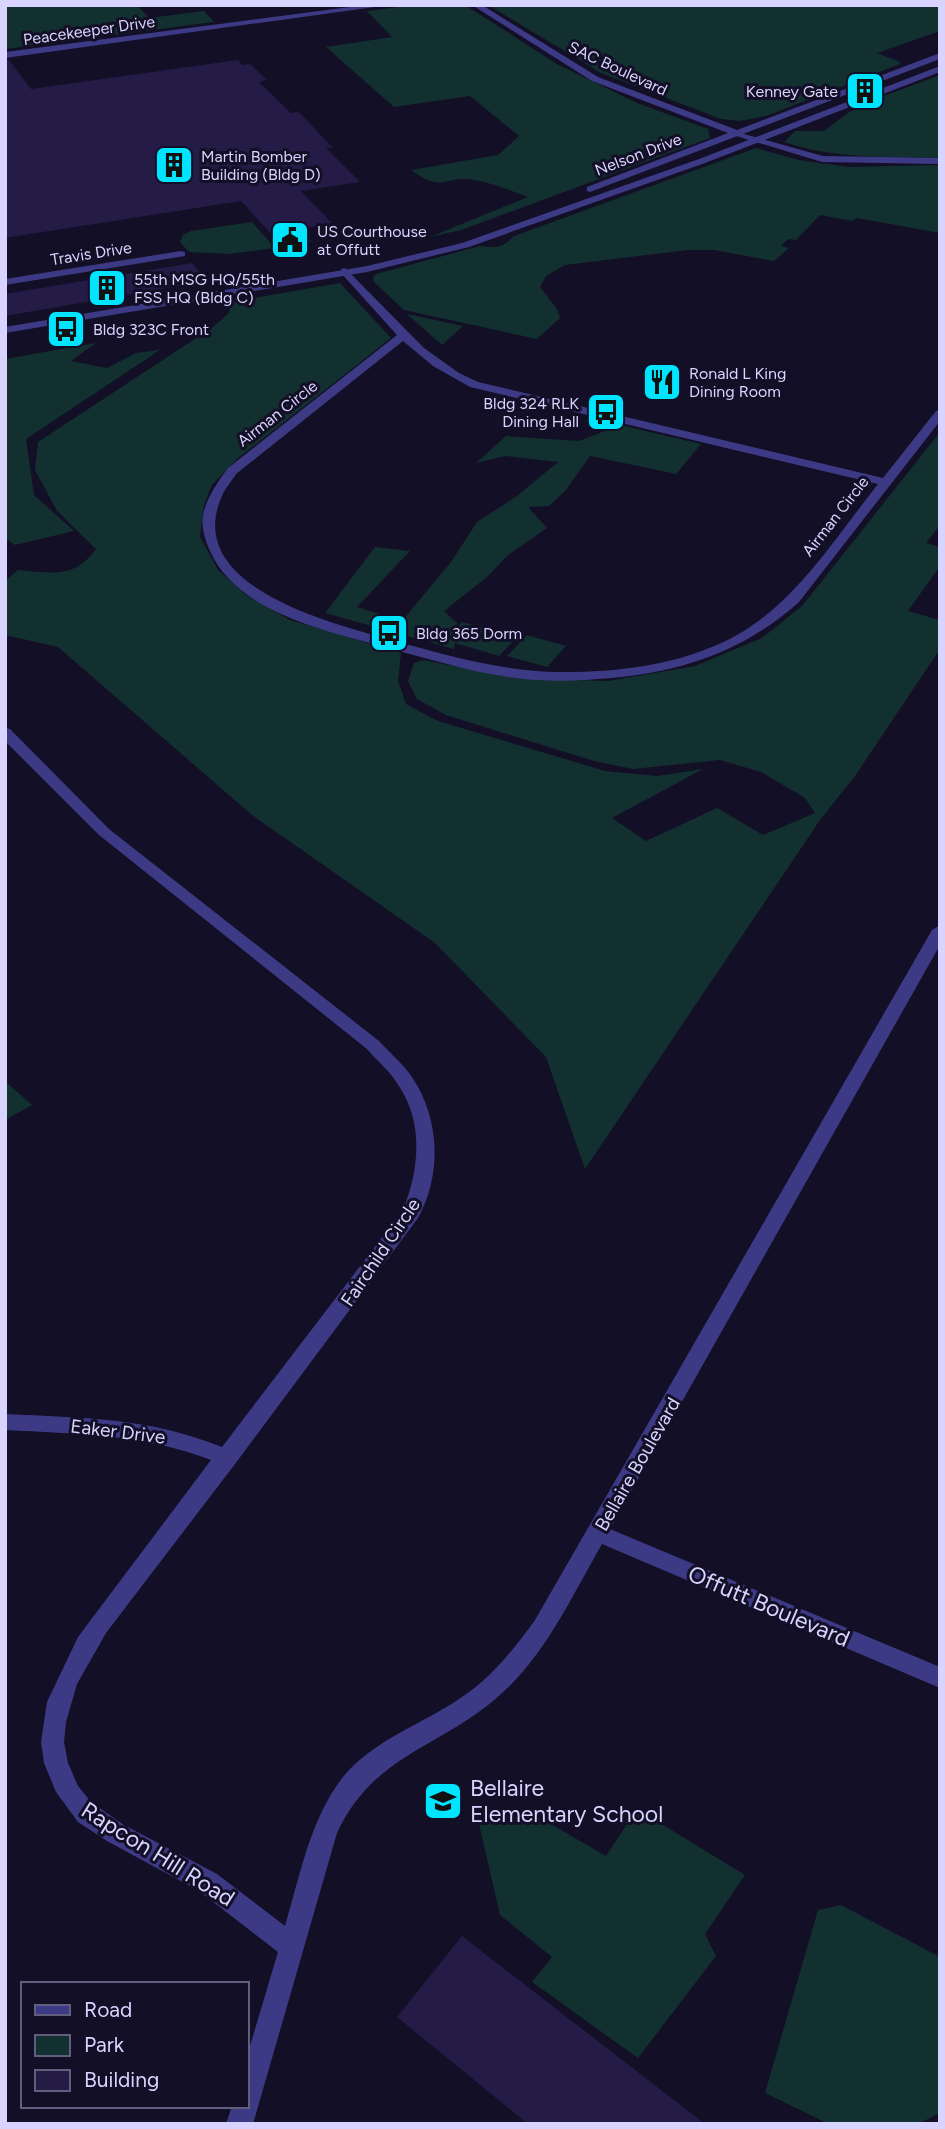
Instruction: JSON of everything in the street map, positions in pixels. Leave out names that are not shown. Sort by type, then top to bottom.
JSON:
[{"type":"street","name":"Peacekeeper Drive","points":[[5,55],[385,5]]},
{"type":"street","name":"SAC Boulevard","points":[[476,5],[595,79],[736,133],[822,159],[940,161]]},
{"type":"street","name":"Nelson Drive","points":[[345,271],[471,233],[940,56]]},
{"type":"street","name":"Nelson Drive","points":[[5,330],[394,263],[496,235],[757,140],[940,69]]},
{"type":"street","name":"Travis Drive","points":[[5,282],[181,254]]},
{"type":"street","points":[[345,271],[404,335]]},
{"type":"street","name":"Airman Circle","points":[[404,335],[437,367],[474,385],[884,482],[793,599],[772,620],[739,641],[668,665],[582,676],[505,672],[415,652],[296,616],[240,582],[218,556],[212,545],[208,518],[217,491],[232,471],[404,335]]},
{"type":"street","points":[[884,482],[940,413]]},
{"type":"street","name":"Fairchild Circle","points":[[5,732],[104,832],[373,1045],[406,1082],[422,1116],[427,1146],[424,1185],[411,1213],[228,1458],[98,1626]]},
{"type":"street","name":"Bellaire Boulevard","points":[[248,2097],[325,1833],[338,1804],[360,1776],[389,1753],[448,1720],[487,1692],[515,1666],[543,1627],[936,943]]},
{"type":"street","name":"Eaker Drive","points":[[5,1422],[121,1428],[180,1439],[228,1458]]},
{"type":"street","name":"Offutt Boulevard","points":[[598,1533],[940,1678]]},
{"type":"street","name":"Rapcon Hill Road","points":[[98,1626],[73,1664],[55,1709],[51,1745],[59,1774],[72,1800],[91,1817],[237,1902],[293,1948]]},
{"type":"green space","points":[[5,5],[137,5],[149,18],[204,11],[214,22],[5,49]]},
{"type":"green space","points":[[415,5],[465,5],[557,64],[637,103],[708,129],[710,138],[461,230],[430,237],[528,197],[474,180],[430,181],[411,170],[498,155],[519,136],[470,96],[394,107],[326,47],[392,37],[367,11]]},
{"type":"green space","points":[[488,5],[940,5],[940,31],[877,53],[900,64],[766,116],[740,121],[721,119],[601,73]]},
{"type":"green space","points":[[940,75],[940,158],[842,154],[784,142],[795,131],[824,131],[849,112],[878,103],[873,100]]},
{"type":"green space","points":[[756,148],[799,160],[849,167],[940,165],[940,233],[857,218],[852,221],[820,215],[796,240],[788,239],[781,246],[789,248],[774,261],[714,250],[688,250],[565,265],[546,276],[540,287],[557,309],[560,318],[537,339],[404,310],[374,282],[373,277],[376,274],[480,246],[502,245],[514,236]]},
{"type":"green space","points":[[252,222],[275,248],[228,254],[189,252],[180,242],[183,235],[191,231]]},
{"type":"green space","points":[[340,283],[391,338],[237,459],[212,485],[204,505],[200,537],[218,570],[246,595],[290,620],[401,653],[398,681],[406,704],[438,721],[605,771],[657,776],[703,769],[612,818],[646,841],[717,808],[763,835],[815,813],[805,798],[761,772],[720,760],[633,769],[594,761],[446,715],[417,699],[408,681],[414,663],[423,660],[515,678],[608,681],[695,666],[762,638],[802,606],[940,432],[940,525],[926,543],[940,547],[940,566],[908,611],[940,620],[940,649],[855,776],[820,820],[585,1169],[546,1057],[435,943],[252,815],[58,647],[5,635],[5,581],[18,570],[52,573],[71,570],[88,559],[96,549],[57,511],[35,470],[38,442],[213,327],[229,313],[231,302]]},
{"type":"green space","points":[[407,314],[463,326],[442,345]]},
{"type":"green space","points":[[96,343],[71,361],[107,368],[136,353],[160,350],[26,439],[34,495],[74,531],[15,545],[5,538],[5,359]]},
{"type":"green space","points":[[620,425],[701,444],[676,474],[590,456],[566,490],[549,506],[528,507],[547,528],[508,555],[487,577],[444,611],[457,623],[457,627],[462,622],[517,637],[499,656],[455,643],[454,649],[325,613],[375,547],[410,551],[357,607],[402,621],[451,562],[477,522],[517,496],[558,462],[505,456],[476,463],[506,436],[579,441]]},
{"type":"green space","points":[[527,635],[566,646],[547,667],[507,656]]},
{"type":"green space","points":[[5,1081],[32,1105],[5,1120]]},
{"type":"green space","points":[[637,1809],[745,1875],[705,1934],[716,1956],[638,2058],[532,1982],[552,1957],[500,1915],[479,1824],[530,1812],[606,1856]]},
{"type":"green space","points":[[841,1905],[940,1957],[940,2113],[918,2124],[829,2124],[765,2093],[818,1910]]},
{"type":"building","name":"Martin Bomber Building (Bldg D)","points":[[9,60],[31,89],[238,60],[242,65],[250,64],[267,80],[259,82],[291,113],[299,112],[333,148],[326,148],[360,182],[301,191],[332,223],[301,229],[312,241],[282,246],[241,201],[5,238],[5,61]]},
{"type":"building","name":"55th MSG HQ/55th FSS HQ (Bldg C)","points":[[192,263],[207,281],[5,316],[5,294]]},
{"type":"building","points":[[462,1936],[705,2124],[528,2124],[397,2017]]},
{"type":"place","name":"Kenney Gate","points":[[865,91]]},
{"type":"place","name":"Martin Bomber Building (Bldg D)","points":[[174,165]]},
{"type":"place","name":"US Courthouse at Offutt","points":[[290,240]]},
{"type":"place","name":"55th MSG HQ/55th FSS HQ (Bldg C)","points":[[107,288]]},
{"type":"place","name":"Bldg 323C Front","points":[[66,329]]},
{"type":"place","name":"Ronald L King Dining Room","points":[[662,382]]},
{"type":"place","name":"Bldg 324 RLK Dining Hall","points":[[606,412]]},
{"type":"place","name":"Bldg 365 Dorm","points":[[389,633]]},
{"type":"place","name":"Bellaire Elementary School","points":[[443,1801]]}]
